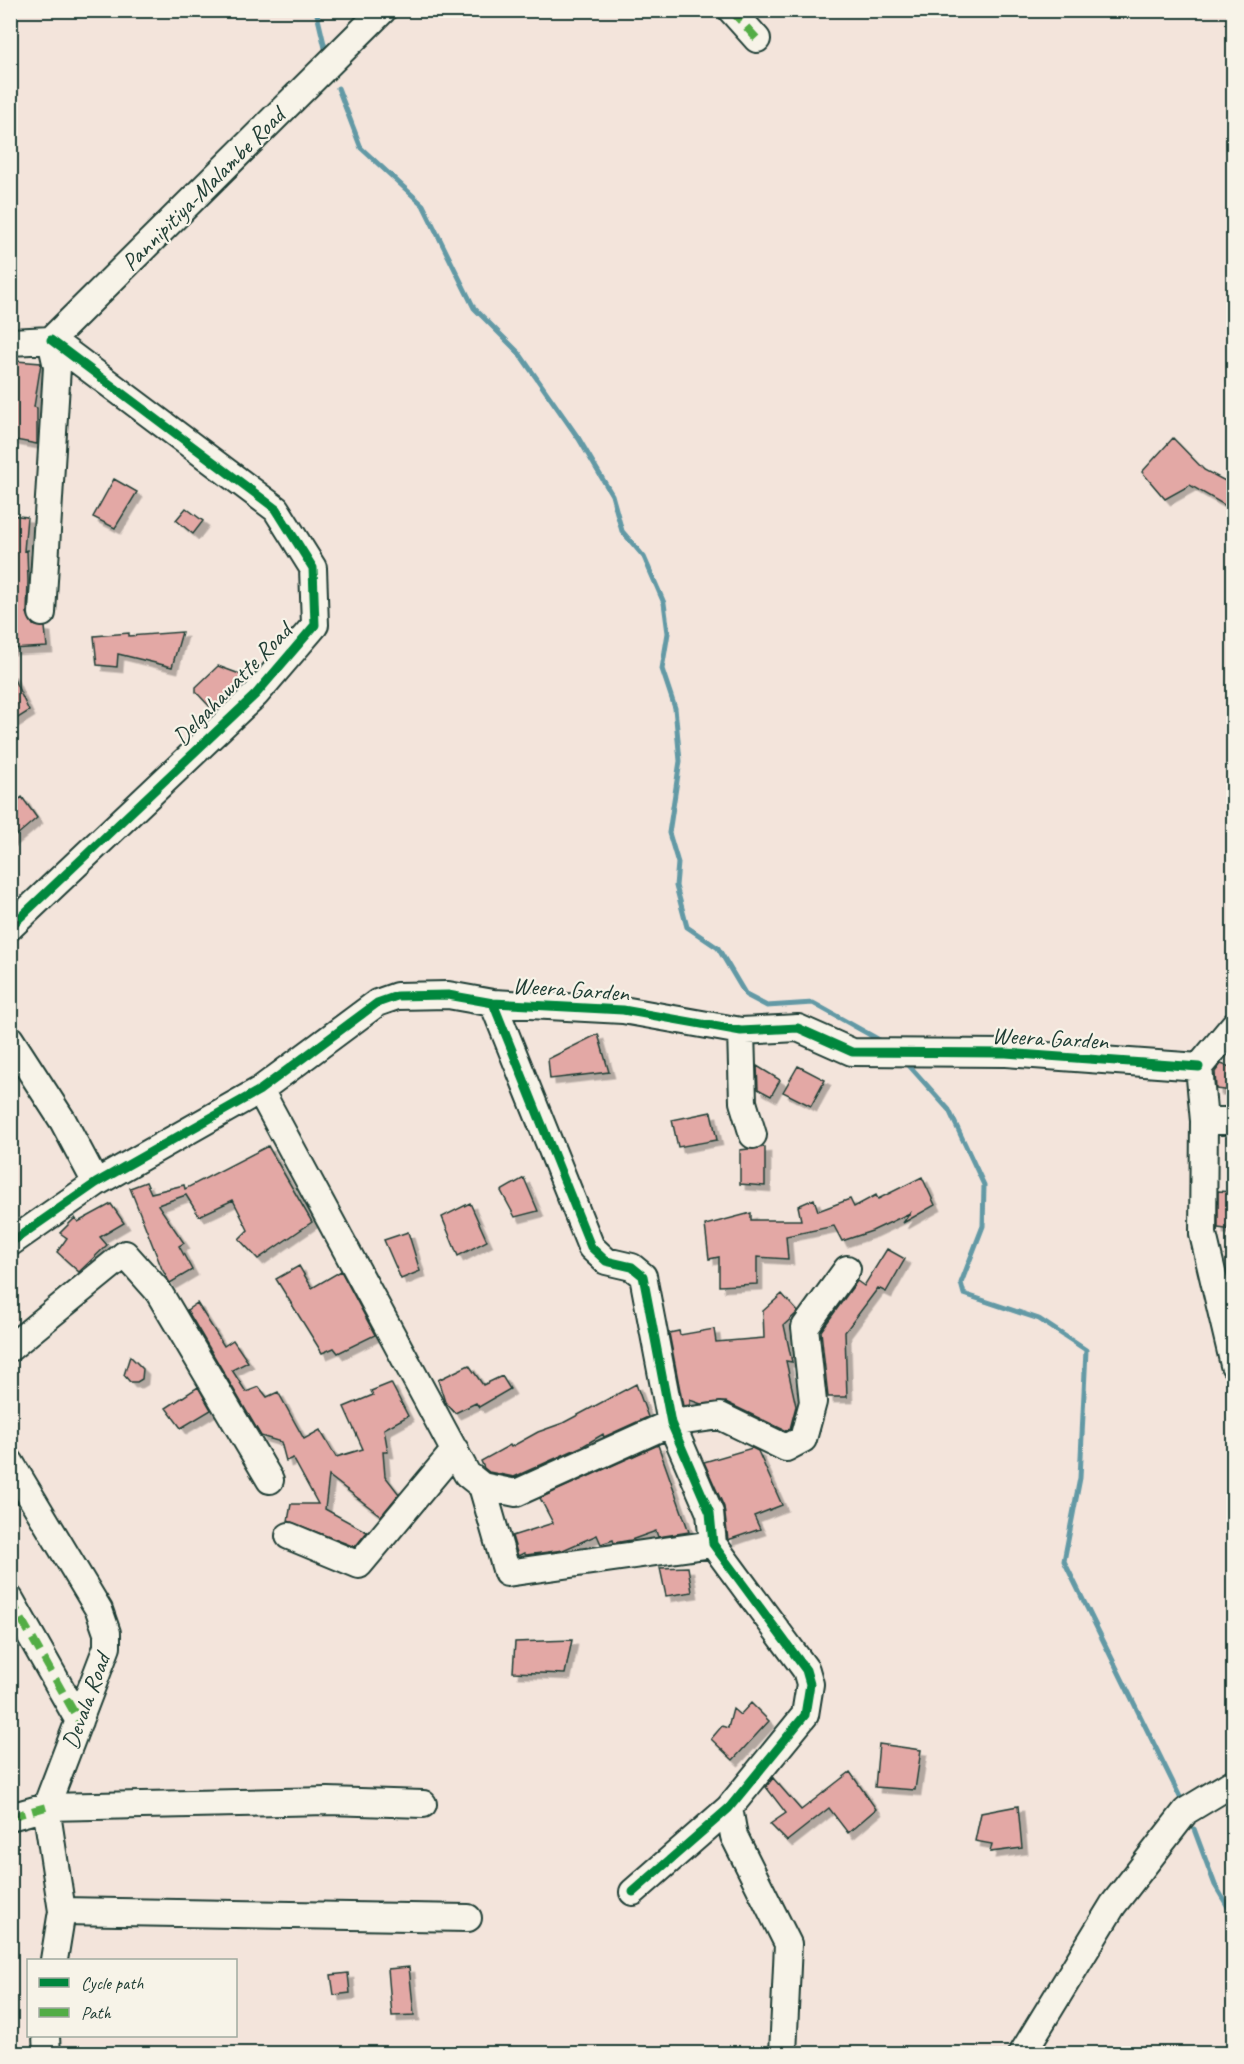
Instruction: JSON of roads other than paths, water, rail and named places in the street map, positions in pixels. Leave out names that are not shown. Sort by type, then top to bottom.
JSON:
[{"type":"street","name":"Pannipitiya-Malambe Road","points":[[51,340],[384,10]]},
{"type":"street","points":[[731,10],[758,39]]},
{"type":"street","points":[[10,342],[51,340],[57,367],[42,613]]},
{"type":"street","name":"Delgahawatte Road","points":[[10,927],[256,694],[315,625],[313,568],[276,509],[51,340]]},
{"type":"street","name":"Weera Garden","points":[[10,1243],[96,1183],[260,1090],[377,1003],[397,996],[448,995],[493,1003],[623,1010],[741,1031],[798,1028],[852,1052],[1006,1053],[1199,1067]]},
{"type":"street","points":[[493,1003],[591,1247],[606,1261],[632,1267],[643,1276],[671,1423],[710,1513],[713,1544],[806,1670],[810,1684],[805,1715],[729,1808],[633,1892]]},
{"type":"street","points":[[1233,1024],[1199,1067],[1204,1121],[1203,1234],[1233,1365]]},
{"type":"street","points":[[741,1031],[743,1102],[753,1136]]},
{"type":"street","points":[[10,1039],[63,1121],[96,1183]]},
{"type":"street","points":[[260,1090],[467,1474],[482,1486],[516,1493],[671,1423],[720,1416],[786,1448],[803,1439],[813,1402],[805,1327],[847,1269]]},
{"type":"street","points":[[1204,1121],[1233,1121]]},
{"type":"street","points":[[10,1348],[125,1254],[158,1291],[270,1480]]},
{"type":"street","points":[[289,1536],[359,1565],[455,1450]]},
{"type":"street","name":"Devala Road","points":[[10,1462],[99,1610],[107,1633],[107,1647],[46,1807],[62,1911],[54,1959]]},
{"type":"street","points":[[482,1486],[507,1573],[713,1544]]},
{"type":"street","points":[[10,1599],[79,1721]]},
{"type":"street","points":[[1022,2054],[1113,1905],[1186,1811],[1233,1782]]},
{"type":"street","points":[[10,1817],[46,1807],[328,1801],[423,1804]]},
{"type":"street","points":[[729,1808],[734,1836],[788,1944],[783,2054]]},
{"type":"street","points":[[62,1911],[468,1918]]},
{"type":"street","points":[[46,2037],[47,2054]]},
{"type":"waterway","points":[[316,10],[325,48]]},
{"type":"waterway","points":[[338,88],[361,148],[423,205],[474,308],[519,353],[579,439],[612,495],[622,531],[644,557],[664,603],[668,633],[662,669],[675,708],[680,761],[669,833],[678,863],[676,886],[687,927],[718,948],[746,995],[767,1006],[813,1003],[883,1042]]},
{"type":"waterway","points":[[906,1062],[949,1110],[984,1185],[983,1226],[961,1283],[964,1294],[1039,1319],[1086,1350],[1080,1478],[1064,1561],[1183,1803]]},
{"type":"waterway","points":[[1194,1829],[1215,1885],[1234,1917]]}]
